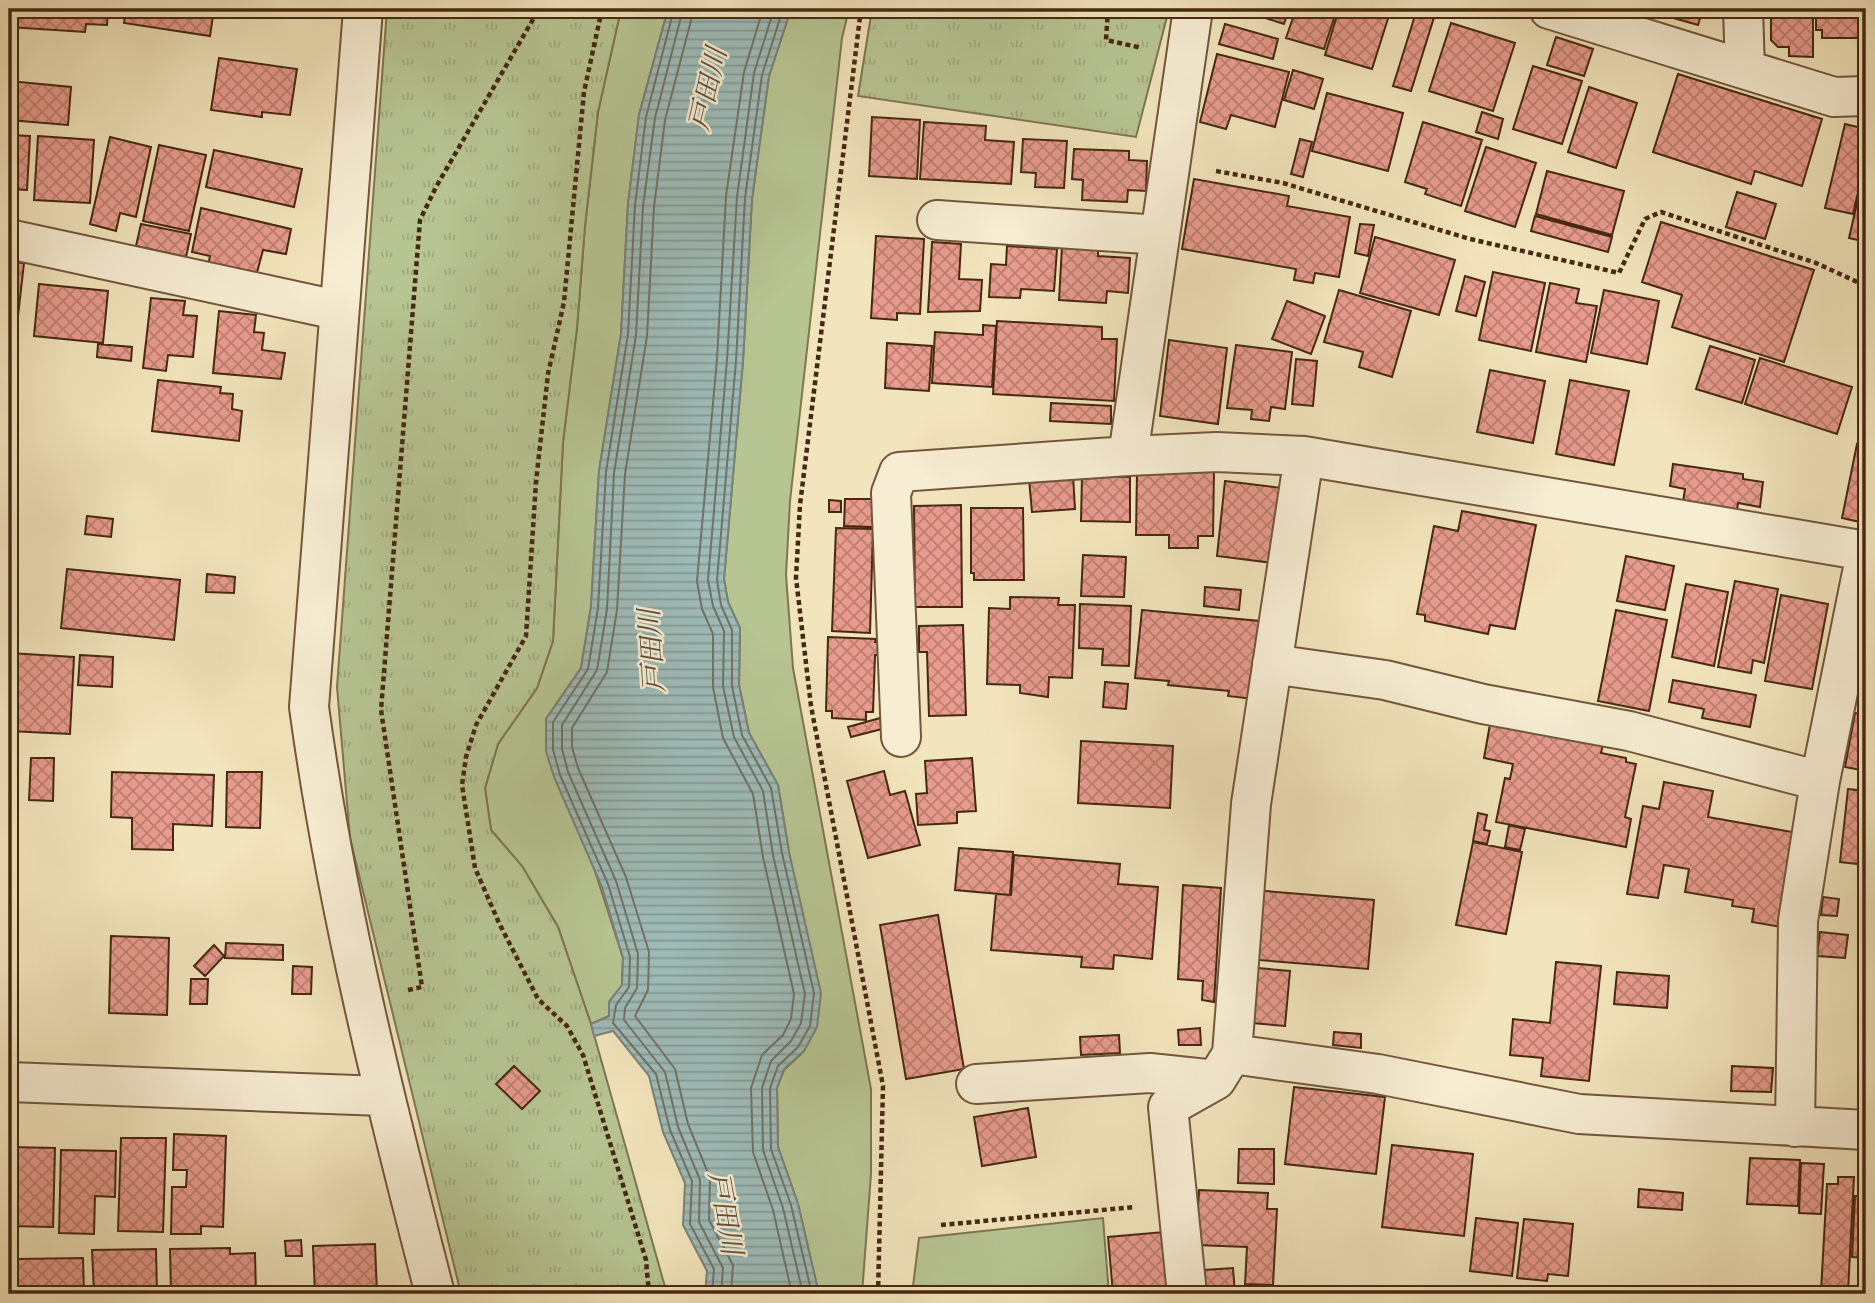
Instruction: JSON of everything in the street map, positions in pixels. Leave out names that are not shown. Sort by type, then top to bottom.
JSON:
[{"type":"street","points":[[363,9],[337,310],[309,707],[319,787],[383,1096],[435,1294]]},
{"type":"street","points":[[1128,456],[1193,9]]},
{"type":"street","points":[[1549,9],[1833,97],[1866,96]]},
{"type":"street","points":[[1743,9],[1745,69]]},
{"type":"street","points":[[937,220],[1160,235]]},
{"type":"street","points":[[9,239],[337,310]]},
{"type":"street","points":[[901,737],[891,493],[899,472],[1217,452],[1304,456],[1866,552],[1820,781],[1798,921],[1795,1126]]},
{"type":"street","points":[[1187,1294],[1168,1107],[1224,1067],[1251,804],[1304,456]]},
{"type":"street","points":[[1272,664],[1385,680],[1483,704],[1629,731],[1820,781]]},
{"type":"street","points":[[976,1084],[1224,1067],[1378,1074],[1579,1114],[1866,1130]]},
{"type":"street","points":[[9,1082],[383,1096]]},
{"type":"path","points":[[363,999],[422,987],[382,710],[420,220],[436,187],[539,9]]},
{"type":"path","points":[[602,9],[584,92],[564,302],[548,374],[526,636],[476,725],[466,757],[462,785],[475,868],[499,923],[538,999],[567,1026],[583,1055],[646,1260],[649,1294]]},
{"type":"path","points":[[861,9],[800,505],[796,578],[811,706],[883,1086],[878,1294]]},
{"type":"path","points":[[1108,9],[1106,40],[1186,58]]},
{"type":"path","points":[[1170,164],[1283,183],[1470,239],[1619,273],[1645,219],[1661,212],[1816,263],[1866,286]]},
{"type":"path","points":[[941,1225],[1178,1204]]},
{"type":"green space","points":[[387,9],[621,9],[598,112],[585,226],[577,328],[563,442],[553,641],[537,688],[498,744],[485,788],[491,830],[522,866],[558,927],[591,1024],[667,1294],[461,1294],[350,838],[337,687]]},
{"type":"green space","points":[[621,9],[668,9],[639,115],[628,204],[621,334],[599,471],[591,607],[581,668],[546,719],[623,958],[622,985],[609,1002],[609,1016],[591,1024],[558,927],[522,866],[491,830],[485,788],[498,744],[537,688],[553,641],[563,442],[577,328],[585,226],[598,112]]},
{"type":"green space","points":[[791,9],[849,9],[842,38],[790,501],[786,575],[793,668],[871,1089],[871,1174],[862,1294],[819,1294],[798,1204],[778,1147],[777,1088],[784,1070],[804,1051],[789,852],[778,785],[749,733],[739,685],[740,628],[728,602],[724,579],[743,361],[752,199],[769,76]]},
{"type":"green space","points":[[872,9],[1169,9],[1136,137],[858,96]]},
{"type":"green space","points":[[1103,1218],[1109,1294],[912,1294],[919,1238]]},
{"type":"water","name":"戸田川","points":[[668,9],[791,9],[769,76],[752,199],[743,361],[724,579],[728,602],[740,628],[739,685],[749,733],[778,785],[789,852],[821,993],[817,1027],[804,1051],[784,1069],[777,1088],[778,1147],[798,1204],[819,1294],[705,1294],[707,1271],[683,1225],[685,1183],[663,1132],[649,1076],[613,1031],[594,1036],[591,1024],[609,1016],[609,1002],[622,985],[623,958],[602,887],[554,777],[546,751],[546,719],[581,668],[591,607],[599,471],[621,334],[628,204],[639,115]]},
{"type":"building","points":[[9,9],[108,9],[107,25],[86,24],[85,32],[9,27]]},
{"type":"building","points":[[126,9],[214,9],[210,36],[124,23]]},
{"type":"building","points":[[1238,9],[1289,9],[1284,24]]},
{"type":"building","points":[[1296,9],[1337,9],[1324,49],[1286,38]]},
{"type":"building","points":[[1339,9],[1391,9],[1372,69],[1325,55]]},
{"type":"building","points":[[1417,9],[1436,11],[1411,91],[1393,86]]},
{"type":"building","points":[[1642,9],[1703,9],[1698,25]]},
{"type":"building","points":[[1771,9],[1813,9],[1813,57],[1789,56],[1789,47],[1778,47],[1771,40]]},
{"type":"building","points":[[1816,9],[1860,9],[1860,38],[1822,38],[1822,30],[1816,30]]},
{"type":"building","points":[[1451,23],[1515,43],[1493,111],[1429,91]]},
{"type":"building","points":[[1225,24],[1278,39],[1273,59],[1219,44]]},
{"type":"building","points":[[1556,37],[1593,49],[1584,76],[1547,65]]},
{"type":"building","points":[[1217,54],[1289,72],[1275,127],[1231,115],[1226,129],[1200,122]]},
{"type":"building","points":[[219,58],[297,69],[290,115],[262,112],[262,117],[211,110]]},
{"type":"building","points":[[1533,66],[1582,81],[1562,144],[1513,129]]},
{"type":"building","points":[[1293,70],[1323,79],[1314,109],[1284,100]]},
{"type":"building","points":[[1678,74],[1822,119],[1802,186],[1755,171],[1751,184],[1653,152]]},
{"type":"building","points":[[9,81],[71,87],[68,125],[9,120]]},
{"type":"building","points":[[1589,87],[1637,103],[1616,168],[1568,152]]},
{"type":"building","points":[[1327,93],[1403,113],[1388,171],[1312,151]]},
{"type":"building","points":[[1482,112],[1503,119],[1498,139],[1476,132]]},
{"type":"building","points":[[872,117],[920,120],[917,179],[869,176]]},
{"type":"building","points":[[924,122],[986,126],[985,140],[1014,142],[1011,184],[920,179]]},
{"type":"building","points":[[1423,122],[1482,140],[1461,206],[1425,194],[1427,189],[1405,182]]},
{"type":"building","points":[[1845,124],[1866,129],[1866,158],[1853,214],[1825,208]]},
{"type":"building","points":[[9,135],[30,136],[27,190],[9,189]]},
{"type":"building","points":[[38,136],[94,140],[90,203],[34,200]]},
{"type":"building","points":[[110,137],[151,147],[136,217],[120,213],[116,231],[90,224]]},
{"type":"building","points":[[1023,139],[1067,141],[1064,188],[1035,187],[1036,173],[1021,172]]},
{"type":"building","points":[[1300,139],[1312,142],[1303,177],[1291,174]]},
{"type":"building","points":[[159,145],[206,155],[189,231],[143,221]]},
{"type":"building","points":[[1486,147],[1536,163],[1515,227],[1465,211]]},
{"type":"building","points":[[1074,149],[1129,151],[1129,160],[1147,161],[1146,191],[1128,190],[1127,202],[1082,200],[1083,180],[1072,179]]},
{"type":"building","points":[[214,150],[302,169],[294,207],[206,187]]},
{"type":"building","points":[[1547,171],[1624,191],[1612,235],[1536,214]]},
{"type":"building","points":[[1194,179],[1289,196],[1287,206],[1350,217],[1339,277],[1315,273],[1313,283],[1294,280],[1296,269],[1182,249]]},
{"type":"building","points":[[1860,190],[1866,191],[1866,242],[1849,238]]},
{"type":"building","points":[[1737,192],[1776,204],[1765,239],[1726,227]]},
{"type":"building","points":[[201,208],[291,229],[286,254],[263,250],[256,276],[208,266],[210,256],[192,252]]},
{"type":"building","points":[[1535,216],[1612,237],[1608,252],[1531,231]]},
{"type":"building","points":[[1661,222],[1814,270],[1784,362],[1672,327],[1682,295],[1642,282]]},
{"type":"building","points":[[141,224],[191,234],[186,257],[136,246]]},
{"type":"building","points":[[1360,224],[1374,225],[1368,256],[1355,253]]},
{"type":"building","points":[[876,236],[924,239],[920,314],[897,313],[897,320],[871,318]]},
{"type":"building","points":[[1375,237],[1455,260],[1439,315],[1360,293]]},
{"type":"building","points":[[932,242],[961,244],[959,279],[982,280],[980,311],[928,312]]},
{"type":"building","points":[[1007,246],[1057,249],[1054,291],[1021,289],[1020,298],[989,297],[991,264],[1006,265]]},
{"type":"building","points":[[1062,246],[1098,248],[1098,256],[1130,258],[1128,293],[1107,291],[1106,303],[1059,300]]},
{"type":"building","points":[[9,262],[24,263],[17,325],[9,324]]},
{"type":"building","points":[[1493,272],[1545,283],[1531,351],[1479,340]]},
{"type":"building","points":[[1465,276],[1485,282],[1476,316],[1456,311]]},
{"type":"building","points":[[1550,283],[1579,289],[1576,303],[1597,306],[1586,362],[1536,352]]},
{"type":"building","points":[[39,284],[108,291],[103,343],[34,336]]},
{"type":"building","points":[[1339,290],[1411,311],[1392,377],[1359,367],[1363,352],[1324,342]]},
{"type":"building","points":[[1604,290],[1659,301],[1647,364],[1591,353]]},
{"type":"building","points":[[151,298],[185,301],[183,315],[197,316],[193,357],[168,355],[166,371],[143,368]]},
{"type":"building","points":[[1287,301],[1325,316],[1311,354],[1272,339]]},
{"type":"building","points":[[219,311],[256,315],[254,332],[264,333],[262,350],[285,353],[281,379],[213,373]]},
{"type":"building","points":[[997,321],[1102,327],[1102,339],[1117,339],[1114,401],[993,394]]},
{"type":"building","points":[[983,325],[996,326],[992,387],[932,383],[935,332],[983,335]]},
{"type":"building","points":[[1169,340],[1227,348],[1218,424],[1160,416]]},
{"type":"building","points":[[887,343],[932,346],[929,391],[885,388]]},
{"type":"building","points":[[98,344],[132,347],[131,361],[97,357]]},
{"type":"building","points":[[1236,345],[1292,352],[1285,409],[1271,407],[1269,421],[1251,419],[1252,410],[1227,408]]},
{"type":"building","points":[[1710,346],[1755,360],[1742,403],[1696,389]]},
{"type":"building","points":[[1760,358],[1852,387],[1837,434],[1745,404]]},
{"type":"building","points":[[1296,359],[1317,361],[1313,406],[1292,404]]},
{"type":"building","points":[[1490,370],[1545,381],[1533,443],[1477,432]]},
{"type":"building","points":[[158,380],[221,387],[220,393],[233,394],[232,409],[242,411],[239,441],[152,431]]},
{"type":"building","points":[[1570,380],[1629,391],[1614,465],[1556,454]]},
{"type":"building","points":[[1051,403],[1111,406],[1111,424],[1050,421]]},
{"type":"building","points":[[1857,444],[1866,446],[1866,492],[1860,522],[1842,518]]},
{"type":"building","points":[[1673,464],[1743,474],[1743,479],[1763,482],[1760,507],[1738,503],[1737,510],[1683,502],[1685,489],[1670,486]]},
{"type":"building","points":[[1137,471],[1214,471],[1213,536],[1198,536],[1198,548],[1169,548],[1169,535],[1136,535]]},
{"type":"building","points":[[1073,475],[1075,509],[1032,512],[1029,479]]},
{"type":"building","points":[[1082,476],[1130,477],[1130,522],[1081,521]]},
{"type":"building","points":[[1225,481],[1282,488],[1273,563],[1217,556]]},
{"type":"building","points":[[845,499],[874,499],[873,527],[844,526]]},
{"type":"building","points":[[829,500],[841,501],[841,512],[829,512]]},
{"type":"building","points":[[961,505],[962,607],[915,607],[914,506]]},
{"type":"building","points":[[971,508],[1023,508],[1024,580],[974,580],[974,573],[971,573]]},
{"type":"building","points":[[1462,511],[1536,525],[1515,629],[1490,625],[1488,634],[1425,621],[1425,615],[1417,614],[1434,526],[1458,531]]},
{"type":"building","points":[[87,516],[113,519],[111,537],[85,534]]},
{"type":"building","points":[[836,528],[873,529],[870,633],[832,631]]},
{"type":"building","points":[[1083,555],[1126,557],[1124,597],[1081,596]]},
{"type":"building","points":[[1626,556],[1674,566],[1665,610],[1617,601]]},
{"type":"building","points":[[67,569],[180,580],[174,640],[61,628]]},
{"type":"building","points":[[207,574],[235,577],[234,593],[206,592]]},
{"type":"building","points":[[1735,581],[1778,589],[1764,663],[1753,660],[1751,673],[1718,667]]},
{"type":"building","points":[[1686,584],[1728,592],[1714,666],[1672,657]]},
{"type":"building","points":[[1205,587],[1241,590],[1239,610],[1204,606]]},
{"type":"building","points":[[1781,595],[1828,604],[1812,689],[1765,681]]},
{"type":"building","points":[[1010,597],[1059,598],[1058,605],[1075,605],[1072,678],[1049,677],[1048,697],[1020,693],[1020,685],[987,684],[989,608],[1010,609]]},
{"type":"building","points":[[1080,604],[1131,606],[1129,666],[1102,665],[1103,649],[1079,648]]},
{"type":"building","points":[[1142,610],[1260,621],[1253,699],[1228,696],[1229,691],[1168,685],[1169,681],[1135,678]]},
{"type":"building","points":[[1616,610],[1667,620],[1649,711],[1598,701]]},
{"type":"building","points":[[963,625],[966,715],[929,716],[927,652],[919,652],[919,626]]},
{"type":"building","points":[[828,637],[876,639],[875,642],[880,642],[879,655],[875,655],[873,712],[866,712],[866,720],[832,718],[832,711],[826,711]]},
{"type":"building","points":[[9,653],[74,657],[70,734],[9,731]]},
{"type":"building","points":[[80,655],[113,657],[112,687],[78,685]]},
{"type":"building","points":[[1673,680],[1756,695],[1750,727],[1702,718],[1704,709],[1669,702]]},
{"type":"building","points":[[1105,682],[1128,684],[1126,709],[1103,707]]},
{"type":"building","points":[[1492,713],[1603,744],[1601,753],[1626,758],[1626,762],[1636,764],[1625,817],[1631,819],[1626,847],[1496,822],[1505,778],[1510,779],[1513,764],[1484,758]]},
{"type":"building","points":[[1855,713],[1866,715],[1866,771],[1845,767]]},
{"type":"building","points":[[880,718],[882,729],[851,737],[848,727]]},
{"type":"building","points":[[1081,741],[1173,746],[1170,808],[1078,803]]},
{"type":"building","points":[[31,758],[54,758],[53,801],[29,800]]},
{"type":"building","points":[[972,758],[976,811],[957,812],[957,823],[918,825],[916,794],[927,793],[925,761]]},
{"type":"building","points":[[884,771],[890,795],[905,791],[920,845],[868,858],[847,781]]},
{"type":"building","points":[[112,772],[214,775],[212,826],[173,824],[173,850],[132,849],[132,818],[111,817]]},
{"type":"building","points":[[227,772],[262,772],[260,828],[226,827]]},
{"type":"building","points":[[1664,782],[1713,791],[1708,817],[1803,834],[1787,928],[1752,922],[1754,909],[1732,906],[1733,900],[1685,892],[1689,869],[1664,865],[1658,898],[1627,894],[1643,806],[1659,809]]},
{"type":"building","points":[[1848,789],[1866,791],[1866,865],[1840,862]]},
{"type":"building","points":[[1478,813],[1487,815],[1484,830],[1490,831],[1487,844],[1473,841]]},
{"type":"building","points":[[1509,825],[1525,829],[1520,850],[1505,847]]},
{"type":"building","points":[[1473,842],[1522,852],[1506,934],[1456,925]]},
{"type":"building","points":[[959,848],[1013,852],[1010,895],[955,890]]},
{"type":"building","points":[[9,849],[16,849],[14,921],[9,920]]},
{"type":"building","points":[[1014,855],[1120,864],[1118,884],[1158,887],[1152,959],[1114,955],[1113,969],[1081,967],[1082,957],[991,950],[996,894],[1011,895]]},
{"type":"building","points":[[1183,885],[1221,888],[1214,1002],[1202,1000],[1203,981],[1178,979]]},
{"type":"building","points":[[1253,890],[1374,900],[1368,969],[1247,959]]},
{"type":"building","points":[[1823,897],[1839,899],[1837,916],[1821,915]]},
{"type":"building","points":[[938,915],[964,1069],[906,1079],[880,925]]},
{"type":"building","points":[[1820,932],[1848,935],[1845,958],[1817,956]]},
{"type":"building","points":[[111,936],[169,938],[167,1015],[109,1013]]},
{"type":"building","points":[[226,943],[283,945],[283,960],[225,958]]},
{"type":"building","points":[[214,945],[224,956],[205,976],[194,966]]},
{"type":"building","points":[[1556,962],[1601,966],[1589,1081],[1541,1076],[1543,1058],[1510,1055],[1513,1019],[1550,1023]]},
{"type":"building","points":[[293,966],[312,967],[311,994],[292,994]]},
{"type":"building","points":[[1246,967],[1290,971],[1285,1026],[1241,1022]]},
{"type":"building","points":[[1617,972],[1669,976],[1667,1008],[1614,1004]]},
{"type":"building","points":[[191,979],[208,979],[207,1004],[190,1004]]},
{"type":"building","points":[[1200,1028],[1201,1045],[1179,1045],[1178,1030]]},
{"type":"building","points":[[1334,1032],[1361,1034],[1361,1048],[1333,1045]]},
{"type":"building","points":[[1119,1035],[1120,1053],[1081,1055],[1080,1037]]},
{"type":"building","points":[[514,1066],[540,1091],[522,1109],[496,1084]]},
{"type":"building","points":[[1732,1066],[1773,1068],[1771,1092],[1731,1091]]},
{"type":"building","points":[[1294,1087],[1385,1097],[1376,1174],[1285,1164]]},
{"type":"building","points":[[1028,1108],[1036,1157],[982,1166],[974,1117]]},
{"type":"building","points":[[174,1134],[226,1136],[223,1227],[201,1226],[201,1234],[171,1234],[172,1187],[186,1187],[187,1170],[173,1170]]},
{"type":"building","points":[[121,1138],[166,1138],[163,1232],[118,1231]]},
{"type":"building","points":[[1392,1145],[1473,1154],[1464,1236],[1382,1227]]},
{"type":"building","points":[[10,1147],[55,1148],[53,1227],[9,1226]]},
{"type":"building","points":[[1239,1149],[1274,1149],[1274,1184],[1238,1183]]},
{"type":"building","points":[[61,1150],[116,1151],[115,1197],[95,1196],[94,1234],[59,1233]]},
{"type":"building","points":[[1860,1155],[1866,1155],[1866,1187],[1858,1187]]},
{"type":"building","points":[[1750,1158],[1800,1160],[1798,1206],[1747,1204]]},
{"type":"building","points":[[1801,1163],[1824,1164],[1821,1214],[1799,1213]]},
{"type":"building","points":[[1838,1177],[1854,1177],[1848,1292],[1821,1291],[1827,1184],[1838,1184]]},
{"type":"building","points":[[1639,1189],[1683,1193],[1682,1210],[1638,1207]]},
{"type":"building","points":[[1199,1190],[1268,1193],[1267,1209],[1277,1209],[1273,1285],[1245,1284],[1247,1247],[1196,1245]]},
{"type":"building","points":[[1855,1196],[1866,1196],[1866,1258],[1852,1257]]},
{"type":"building","points":[[1476,1218],[1518,1223],[1512,1276],[1470,1271]]},
{"type":"building","points":[[1524,1219],[1573,1224],[1568,1276],[1548,1274],[1547,1281],[1517,1278]]},
{"type":"building","points":[[1164,1232],[1169,1294],[1113,1294],[1108,1237]]},
{"type":"building","points":[[301,1240],[302,1256],[286,1256],[285,1241]]},
{"type":"building","points":[[375,1244],[377,1294],[315,1294],[313,1246]]},
{"type":"building","points":[[230,1248],[230,1254],[255,1253],[256,1294],[171,1294],[170,1249]]},
{"type":"building","points":[[156,1249],[157,1294],[94,1292],[92,1250]]},
{"type":"building","points":[[83,1258],[84,1294],[17,1294],[17,1259]]},
{"type":"building","points":[[1233,1268],[1235,1294],[1206,1294],[1204,1270]]}]
